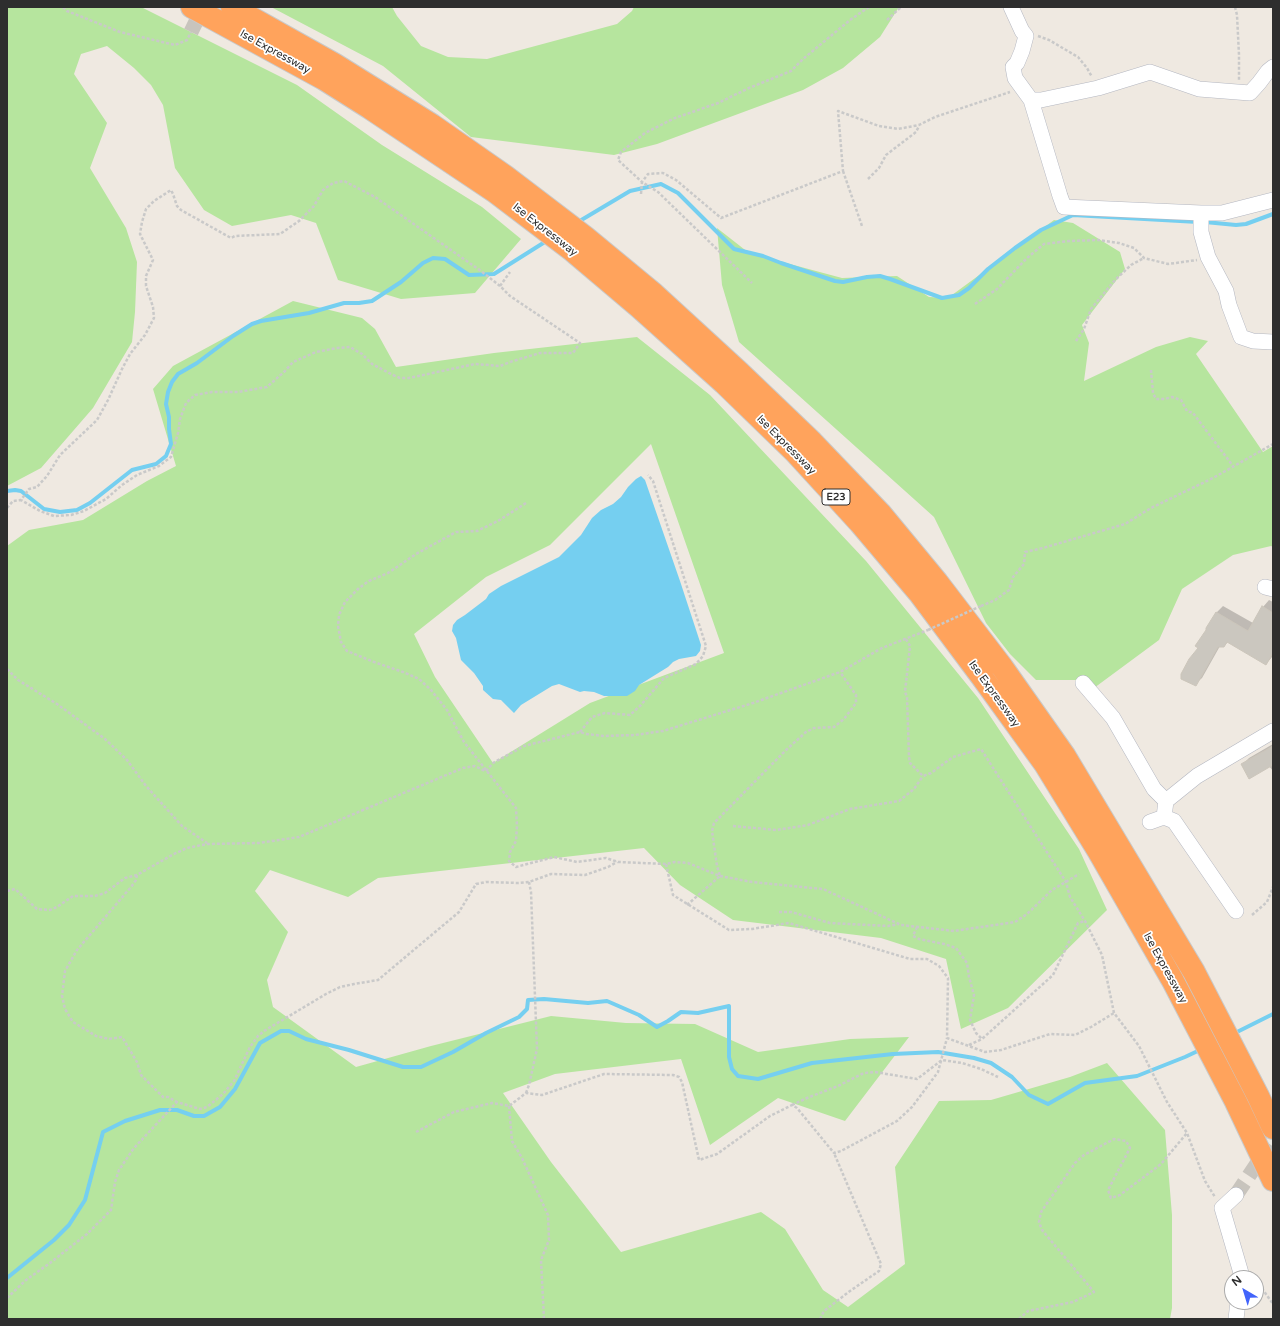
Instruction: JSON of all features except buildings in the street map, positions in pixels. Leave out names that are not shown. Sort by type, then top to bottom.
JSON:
[{"type":"highway","name":"Ise Expressway","points":[[192,7],[324,79],[494,191],[561,242],[638,306],[724,383],[795,452],[850,512],[920,594],[1045,764],[1173,981],[1236,1102],[1273,1180]]},
{"type":"highway","name":"Ise Expressway","points":[[232,7],[334,64],[432,125],[505,176],[585,237],[654,294],[739,372],[812,442],[880,513],[937,582],[998,660],[1064,755],[1194,972],[1273,1128]]},
{"type":"street","points":[[1011,7],[1022,31],[1026,36],[1017,63],[1013,67],[1015,78],[1026,94],[1064,207],[1222,213],[1273,200]]},
{"type":"street","points":[[1026,94],[1042,100],[1098,88],[1150,72],[1199,89],[1250,93],[1273,67]]},
{"type":"street","points":[[1201,212],[1201,232],[1208,257],[1226,291],[1229,305],[1241,337],[1253,341],[1273,342]]},
{"type":"street","points":[[1083,683],[1113,718],[1154,789],[1166,801]]},
{"type":"street","points":[[1236,911],[1174,821],[1157,820],[1166,801],[1197,776],[1273,731]]},
{"type":"street","points":[[1236,1195],[1222,1208],[1240,1270]]},
{"type":"path","points":[[63,7],[120,32],[175,45],[187,40],[191,32]]},
{"type":"path","points":[[752,283],[658,192],[642,182],[618,160],[621,152],[645,133],[675,118],[718,103],[749,88],[791,71],[803,59],[850,20],[869,7]]},
{"type":"path","points":[[887,20],[900,7]]},
{"type":"path","points":[[1235,7],[1239,55],[1238,93]]},
{"type":"path","points":[[1026,36],[1028,33],[1049,40],[1078,57],[1087,68],[1098,88]]},
{"type":"path","points":[[862,226],[843,171],[838,111],[885,127],[898,129],[919,125],[935,117],[1026,94]]},
{"type":"path","points":[[868,179],[879,168],[886,155],[916,132],[919,125]]},
{"type":"path","points":[[640,194],[642,182],[648,174],[662,173],[676,180],[721,218],[843,171]]},
{"type":"path","points":[[7,508],[13,502],[21,500],[28,489],[37,487],[47,476],[60,455],[97,420],[130,354],[145,335],[154,318],[153,307],[146,286],[146,276],[154,260],[140,234],[146,209],[171,190],[177,206],[181,210],[231,238],[235,236],[280,234],[299,221],[314,206],[323,190],[333,183],[344,181],[375,198],[481,271],[510,296],[580,344],[573,353],[540,353],[500,366],[475,364],[409,378],[400,378],[372,364],[362,354],[350,347],[316,352],[293,362],[267,387],[238,392],[212,392],[195,395],[186,403],[180,419],[172,457],[159,466],[136,475],[106,499],[84,511],[71,515],[54,516],[40,511],[21,500]]},
{"type":"path","points":[[975,304],[997,289],[1026,258],[1044,244],[1098,240],[1119,243],[1134,248],[1144,258],[1168,264],[1193,261],[1208,257]]},
{"type":"path","points":[[1076,341],[1084,329],[1091,309],[1115,280],[1131,265],[1144,258]]},
{"type":"path","points":[[500,286],[510,272]]},
{"type":"path","points":[[1151,370],[1153,393],[1156,399],[1172,397],[1181,400],[1187,411],[1193,413],[1233,466]]},
{"type":"path","points":[[486,771],[493,763],[524,746],[580,732],[604,736],[635,735],[663,731],[754,703],[840,672],[882,648],[928,630],[995,600],[1009,590],[1014,577],[1024,564],[1025,552],[1125,524],[1151,508],[1213,478],[1273,444]]},
{"type":"path","points":[[580,732],[592,717],[605,713],[630,715],[641,705],[664,678],[696,664],[703,656],[706,646],[653,481],[648,475]]},
{"type":"path","points":[[526,503],[498,521],[477,531],[456,532],[416,554],[388,573],[369,581],[359,588],[345,602],[339,615],[338,626],[341,642],[347,651],[419,679],[431,690],[447,710],[464,742],[516,808],[516,840],[510,852],[509,861],[516,867],[554,857],[577,862],[606,858],[618,862],[666,864],[675,862],[688,863],[720,876],[752,882],[823,889],[900,924],[954,931],[1015,922],[1027,914],[1052,890],[1079,874]]},
{"type":"path","points":[[906,639],[910,646],[905,692],[907,697],[909,757],[910,763],[923,776]]},
{"type":"path","points":[[7,668],[18,680],[57,704],[104,739],[127,760],[146,786],[182,826],[207,844]]},
{"type":"path","points":[[720,876],[717,866],[712,831],[714,823],[786,750],[806,732],[814,728],[834,727],[844,719],[856,703],[856,694],[840,672]]},
{"type":"path","points":[[733,826],[776,830],[808,825],[850,810],[899,801],[914,788],[923,776],[931,773],[953,757],[981,749],[1066,882],[1070,897],[1085,921],[1102,955],[1114,1013],[1139,1046],[1167,1102],[1187,1134],[1205,1181],[1222,1208]]},
{"type":"path","points":[[7,891],[15,889],[37,909],[50,910],[73,896],[95,896],[105,893],[125,878],[137,875],[172,854],[187,848],[207,844],[259,843],[299,837],[463,768],[475,766],[486,771]]},
{"type":"path","points":[[137,875],[136,880],[131,887],[77,950],[65,971],[62,996],[66,1009],[74,1022],[96,1036],[108,1039],[122,1037],[137,1062],[141,1075],[163,1097],[168,1097],[177,1102],[200,1109],[207,1107],[223,1094],[234,1081],[250,1047],[258,1036],[340,987],[378,980],[459,912],[476,884],[486,882],[529,882],[551,874],[585,875],[618,862]]},
{"type":"path","points":[[666,864],[673,895],[729,930],[752,929],[789,923],[910,959],[927,959],[939,966],[948,978],[947,1038],[938,1072],[912,1106],[897,1121],[841,1151],[834,1152]]},
{"type":"path","points":[[687,905],[720,876]]},
{"type":"path","points":[[416,1132],[454,1112],[492,1103],[509,1106],[526,1093],[537,1049],[531,892],[529,882]]},
{"type":"path","points":[[1252,914],[1267,902],[1273,887]]},
{"type":"path","points":[[779,912],[791,912],[830,923],[888,926],[900,924]]},
{"type":"path","points":[[969,1045],[982,1039],[1053,975],[1078,923],[1085,921]]},
{"type":"path","points":[[917,927],[913,936],[919,940],[944,944],[956,948],[967,963],[974,995],[970,1020],[976,1033],[982,1039]]},
{"type":"path","points":[[947,1038],[985,1052],[1000,1050],[1050,1034],[1075,1034],[1091,1027],[1114,1013]]},
{"type":"path","points":[[526,1093],[542,1095],[604,1074],[673,1075],[679,1077],[682,1082],[699,1160],[717,1154],[770,1116],[864,1073],[875,1072],[916,1079],[942,1060],[962,1063],[981,1069],[998,1077]]},
{"type":"path","points":[[7,1298],[26,1280],[87,1234],[110,1210],[115,1182],[119,1170],[134,1148],[177,1102]]},
{"type":"path","points":[[792,1105],[798,1108],[834,1152],[881,1264],[879,1271],[824,1311],[820,1319]]},
{"type":"path","points":[[509,1106],[512,1141],[522,1158],[548,1215],[549,1240],[541,1260],[544,1319]]},
{"type":"path","points":[[1018,1319],[1028,1311],[1073,1302],[1094,1292],[1042,1230],[1039,1222],[1041,1212],[1074,1163],[1084,1155],[1114,1139],[1126,1141],[1130,1148],[1108,1190],[1111,1198],[1120,1195],[1161,1164],[1187,1134]]},
{"type":"path","points":[[1264,1291],[1273,1304]]},
{"type":"green space","points":[[7,7],[141,7],[297,85],[382,145],[482,207],[521,239],[475,293],[401,299],[338,280],[316,223],[291,215],[232,226],[204,210],[175,168],[163,105],[151,85],[134,68],[107,46],[81,54],[74,74],[107,123],[90,168],[126,228],[137,262],[132,342],[93,408],[41,468],[7,486]]},
{"type":"green space","points":[[271,7],[392,7],[397,16],[421,46],[448,57],[487,59],[617,24],[632,11],[634,7],[899,7],[880,37],[843,68],[803,90],[657,144],[614,155],[471,137],[383,66]]},
{"type":"green space","points":[[1054,220],[1073,223],[1120,252],[1125,269],[1082,325],[1089,343],[1084,381],[1156,347],[1190,337],[1208,341],[1196,354],[1263,452],[1273,446],[1273,547],[1271,546],[1233,555],[1182,589],[1159,640],[1094,688],[1075,680],[1036,680],[1010,654],[986,623],[934,517],[739,342],[722,285],[717,228],[749,253],[842,278],[897,276],[929,297],[948,298]]},
{"type":"green space","points":[[293,301],[362,318],[375,329],[396,367],[494,353],[637,337],[710,395],[866,561],[978,698],[1079,849],[1107,910],[1008,1008],[961,1029],[946,959],[881,938],[733,920],[680,885],[644,848],[378,878],[348,897],[270,870],[255,891],[288,932],[267,980],[273,1007],[356,1067],[431,1046],[551,1016],[626,1023],[695,1024],[758,1052],[850,1039],[909,1037],[845,1121],[778,1098],[710,1145],[681,1059],[555,1074],[503,1093],[551,1162],[621,1252],[761,1212],[785,1229],[823,1290],[848,1307],[905,1264],[895,1167],[939,1101],[991,1100],[1070,1077],[1107,1063],[1165,1130],[1172,1215],[1172,1308],[1170,1319],[7,1319],[7,546],[29,530],[83,520],[147,481],[176,466],[153,389],[173,366]],"holes":[[[651,444],[724,653],[590,703],[493,763],[435,677],[414,634],[486,577],[550,545]]]},
{"type":"water","points":[[641,476],[645,480],[680,581],[701,645],[700,651],[696,656],[679,659],[673,662],[668,667],[639,685],[635,691],[627,696],[604,696],[594,692],[580,692],[559,684],[552,686],[521,705],[514,713],[501,700],[493,699],[483,690],[483,686],[474,673],[461,660],[456,638],[452,631],[453,625],[457,620],[486,599],[489,594],[501,586],[559,557],[581,535],[592,518],[601,510],[613,504],[636,479]]},
{"type":"waterway","points":[[578,222],[630,191],[661,184],[678,193],[734,249],[763,256],[835,281],[843,282],[880,276],[942,298],[959,295],[969,288],[988,269],[1015,248],[1041,230],[1073,215],[1198,222]]},
{"type":"waterway","points":[[1205,222],[1236,225],[1246,224],[1273,214]]},
{"type":"waterway","points":[[7,491],[21,491],[44,509],[60,512],[77,510],[90,503],[132,470],[156,464],[166,456],[171,444],[169,417],[166,404],[168,392],[172,382],[178,374],[197,363],[233,336],[252,324],[261,321],[309,313],[344,303],[372,301],[401,282],[423,263],[433,258],[445,259],[469,275],[494,274],[548,240]]},
{"type":"waterway","points":[[7,1278],[54,1240],[69,1225],[85,1200],[103,1132],[125,1121],[160,1110],[177,1110],[194,1116],[204,1116],[220,1107],[235,1089],[260,1043],[281,1031],[289,1031],[306,1039],[349,1050],[403,1067],[421,1067],[519,1017],[527,1009],[528,1000],[544,999],[588,1003],[607,1001],[639,1015],[657,1027],[681,1012],[698,1013],[729,1006],[729,1057],[732,1069],[738,1076],[758,1079],[812,1063],[893,1054],[938,1052],[974,1058],[991,1063],[1012,1077],[1029,1095],[1048,1104],[1085,1083],[1137,1076],[1202,1049]]},
{"type":"waterway","points":[[1233,1034],[1273,1014]]},
{"type":"tunnel","points":[[191,32],[203,7]]},
{"type":"tunnel","points":[[1236,1195],[1273,1140]]}]
